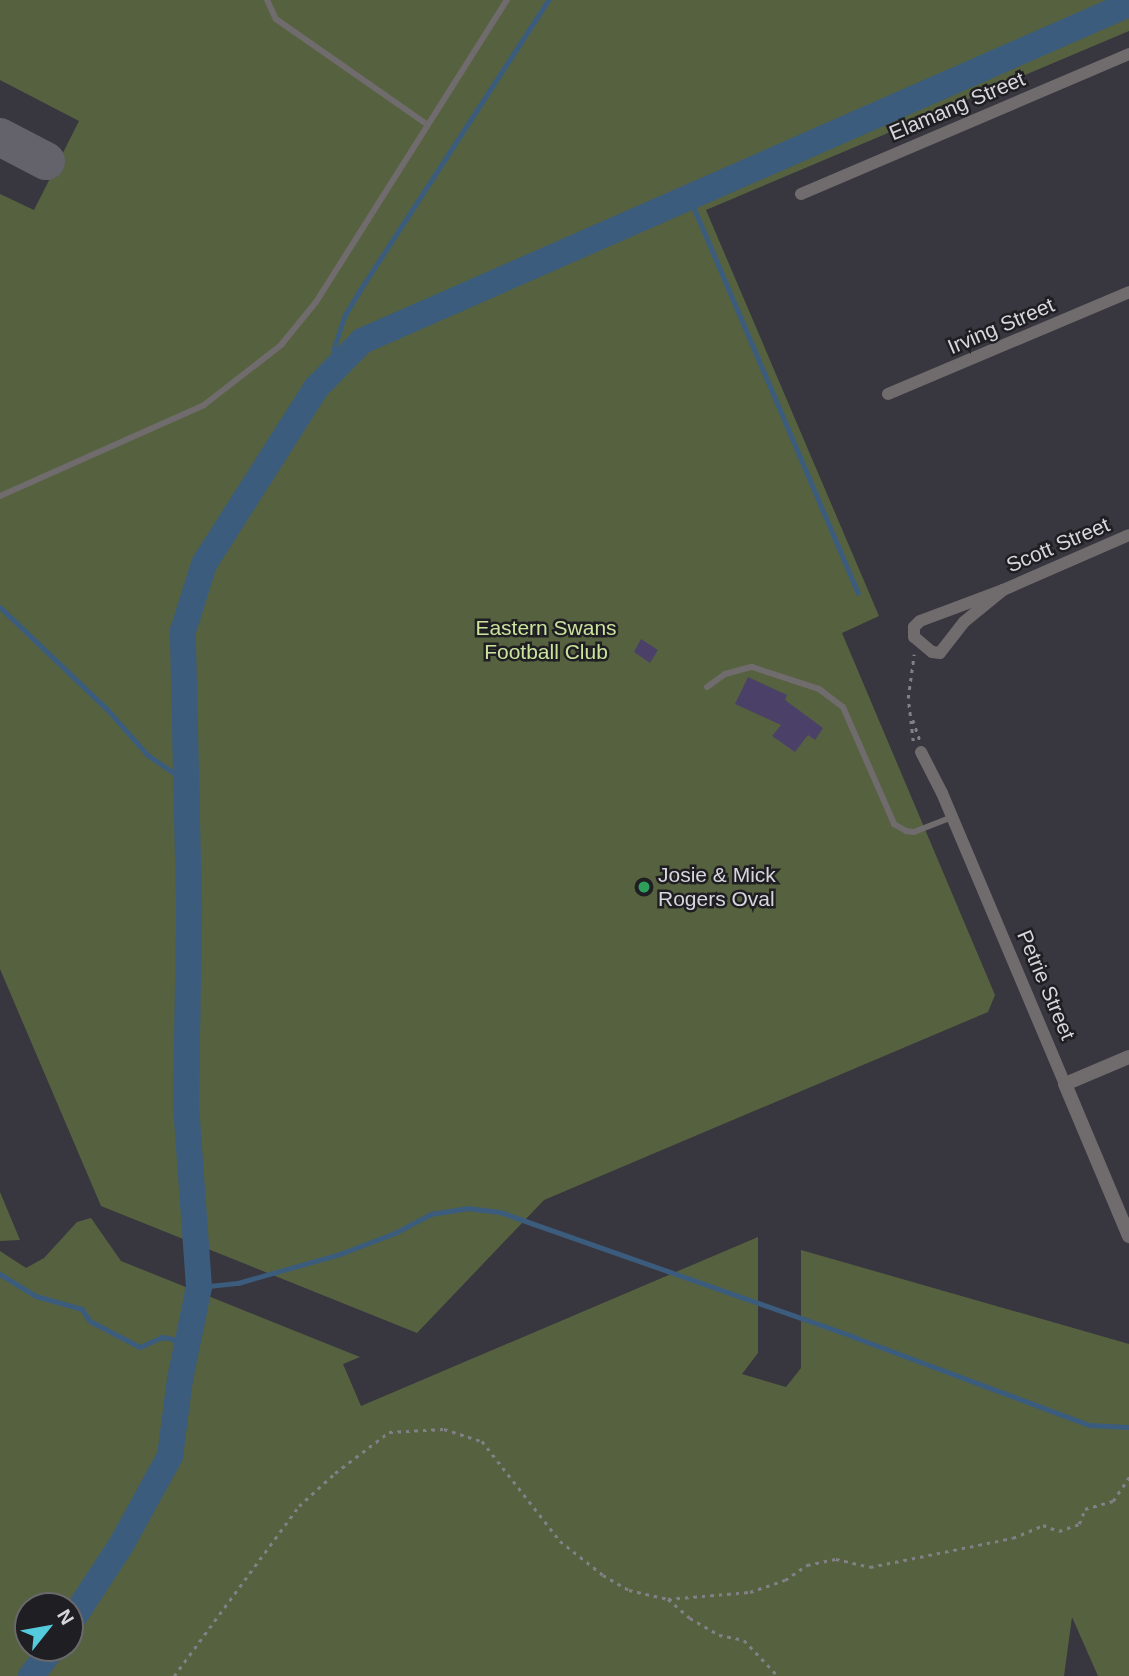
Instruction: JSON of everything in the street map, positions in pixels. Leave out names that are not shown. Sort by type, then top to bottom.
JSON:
[{"type":"street","name":"Elamang Street","points":[[801,194],[1129,54]]},
{"type":"street","name":"Irving Street","points":[[888,394],[1129,292]]},
{"type":"street","name":"Scott Street","points":[[1003,590],[1129,535]]},
{"type":"street","points":[[1003,590],[964,622],[940,653],[932,652],[914,638],[914,627],[920,621],[1003,590]]},
{"type":"street","name":"Petrie Street","points":[[921,752],[952,817],[1129,1237]]},
{"type":"street","points":[[1065,1084],[1129,1057]]},
{"type":"lane","points":[[267,0],[276,19],[428,125]]},
{"type":"lane","points":[[0,496],[204,405],[281,345],[316,302],[507,0]]},
{"type":"lane","points":[[707,687],[723,674],[752,667],[819,689],[843,707],[894,824],[914,832],[952,817]]},
{"type":"path","points":[[913,665],[909,690],[911,739],[921,752]]},
{"type":"path","points":[[910,714],[919,735],[921,752]]},
{"type":"path","points":[[174,1676],[299,1506],[335,1473],[389,1432],[444,1429],[482,1441],[560,1541],[603,1575],[629,1590],[668,1599],[750,1592],[785,1580],[807,1565],[836,1559],[870,1567],[1013,1538],[1043,1525],[1059,1531],[1079,1524],[1085,1509],[1113,1501],[1129,1477]]},
{"type":"path","points":[[668,1599],[690,1618],[719,1635],[744,1640],[778,1676]]},
{"type":"green space","name":"Eastern Swans Football Club","points":[[0,0],[1129,0],[1129,31],[706,210],[879,616],[842,633],[995,995],[988,1012],[544,1200],[417,1333],[101,1206],[0,969],[0,194],[34,210],[79,121],[0,80]]},
{"type":"green space","points":[[0,1192],[20,1240],[0,1241]]},
{"type":"green space","points":[[91,1218],[121,1261],[360,1357],[343,1364],[361,1406],[758,1237],[758,1353],[742,1374],[786,1387],[801,1368],[801,1250],[1129,1344],[1129,1676],[1098,1676],[1072,1617],[1064,1676],[0,1676],[0,1251],[26,1268],[44,1258],[77,1222]]},
{"type":"building","points":[[641,639],[658,650],[650,663],[634,652]]},
{"type":"building","points":[[748,677],[787,695],[785,700],[823,728],[815,740],[808,735],[795,752],[772,736],[781,725],[735,704]]},
{"type":"waterway","points":[[333,370],[334,348],[345,315],[548,0]]},
{"type":"waterway","points":[[84,1602],[120,1547],[170,1456],[180,1379],[199,1287],[186,1106],[189,905],[183,631],[204,564],[316,388],[362,341],[1129,4]]},
{"type":"waterway","points":[[689,196],[858,592]]},
{"type":"waterway","points":[[0,607],[107,709],[148,755],[187,782]]},
{"type":"waterway","points":[[199,1287],[238,1283],[340,1254],[395,1233],[431,1214],[467,1208],[500,1212],[854,1337],[1089,1425],[1129,1427]]},
{"type":"waterway","points":[[0,1274],[36,1296],[82,1309],[90,1321],[140,1347],[162,1337],[173,1339],[186,1350]]},
{"type":"waterway","points":[[31,1676],[42,1662]]},
{"type":"taxiway","points":[[0,137],[46,161]]},
{"type":"place","name":"Josie & Mick Rogers Oval","points":[[644,887]]}]
